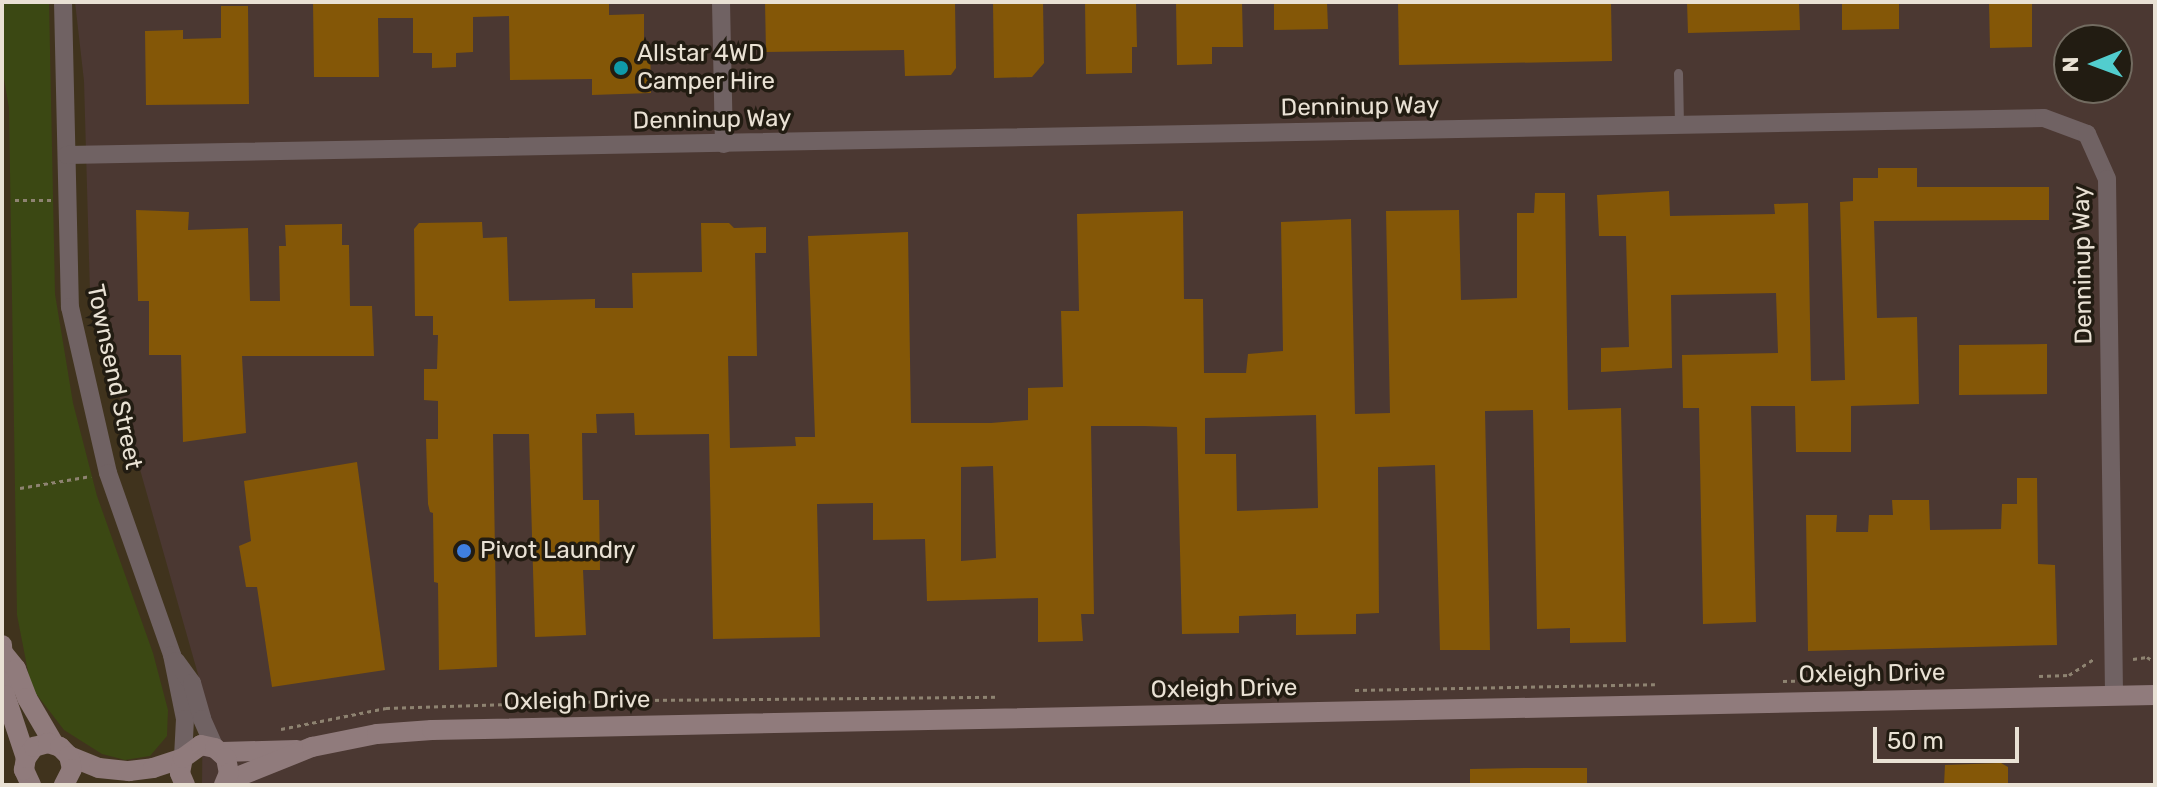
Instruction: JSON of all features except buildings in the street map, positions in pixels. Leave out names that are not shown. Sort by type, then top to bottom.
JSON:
[{"type":"street","name":"Townsend Street","points":[[63,2],[70,307],[108,473],[172,655],[185,719],[183,757]]},
{"type":"street","points":[[721,2],[724,144]]},
{"type":"street","name":"Denninup Way","points":[[67,155],[2044,118],[2087,134],[2107,179],[2114,694]]},
{"type":"street","points":[[3,650],[16,669],[27,698],[72,769],[70,784]]},
{"type":"street","points":[[3,650],[5,695],[26,758]]},
{"type":"street","name":"Townsend Street","points":[[172,655],[192,683],[202,719],[218,750]]},
{"type":"street","name":"Oxleigh Drive","points":[[183,757],[194,747],[297,750],[377,734],[518,727],[923,722],[2155,695]]},
{"type":"street","points":[[29,784],[24,770],[26,758],[34,747],[62,750],[99,768],[129,771],[153,768],[183,757]]},
{"type":"street","points":[[218,750],[229,766],[225,783]]},
{"type":"street","name":"Oxleigh Drive","points":[[225,783],[297,750]]},
{"type":"street","points":[[183,757],[180,773],[185,785]]},
{"type":"lane","points":[[1678,73],[1679,125]]},
{"type":"path","points":[[15,200],[68,199]]},
{"type":"path","points":[[20,488],[108,473]]},
{"type":"shaded area","points":[[75,2],[2155,2],[2155,785],[202,785],[203,692],[90,293],[84,81]]},
{"type":"green space","points":[[2,2],[49,2],[55,294],[73,403],[97,496],[153,653],[168,710],[167,736],[150,756],[125,760],[102,754],[64,730],[31,687],[17,615],[9,108],[2,67]]},
{"type":"place","name":"Allstar 4WD Camper Hire","points":[[621,68]]},
{"type":"place","name":"Pivot Laundry","points":[[464,551]]}]
